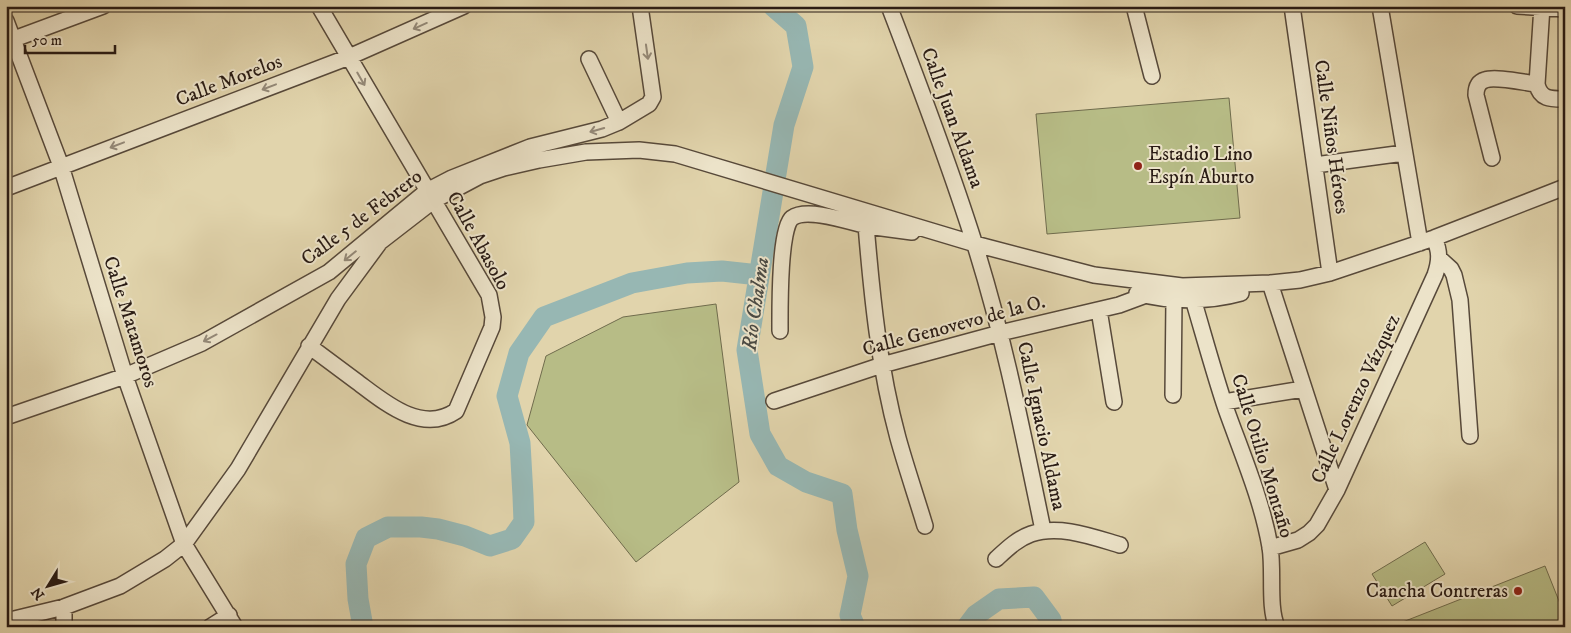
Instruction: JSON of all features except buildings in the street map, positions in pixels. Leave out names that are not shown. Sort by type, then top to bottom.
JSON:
[{"type":"street","points":[[10,40],[103,6]]},
{"type":"street","name":"Calle Abasolo","points":[[309,346],[391,406],[410,416],[439,418],[449,416],[456,411],[492,328],[492,308],[489,295],[319,6]]},
{"type":"street","name":"Calle Morelos","points":[[6,188],[349,57],[464,6]]},
{"type":"street","name":"Calle 5 de Febrero","points":[[430,196],[461,174],[530,146],[602,129],[619,122],[649,104],[653,97],[640,6]]},
{"type":"street","name":"Calle Juan Aldama","points":[[889,6],[957,189],[975,244]]},
{"type":"street","points":[[1134,6],[1152,76]]},
{"type":"street","name":"Calle Niños Héroes","points":[[1292,6],[1330,273]]},
{"type":"street","points":[[1380,6],[1404,153],[1427,240],[1439,251],[1440,259],[1451,269],[1460,300],[1470,436]]},
{"type":"street","points":[[1523,6],[1565,9]]},
{"type":"street","points":[[1542,7],[1538,90],[1542,96],[1565,99]]},
{"type":"street","name":"Calle Matamoros","points":[[6,21],[10,40],[60,166],[125,376],[184,544],[232,621]]},
{"type":"street","points":[[589,59],[619,122]]},
{"type":"street","points":[[1492,158],[1476,95],[1476,89],[1480,82],[1490,78],[1537,84]]},
{"type":"street","points":[[6,621],[64,607],[120,586],[165,559],[184,544],[238,469],[309,346],[377,238],[430,196],[504,168],[586,152],[640,150],[675,154],[975,244],[1094,275],[1182,286],[1266,283],[1300,280],[1330,273],[1427,240],[1565,187]]},
{"type":"street","points":[[1315,165],[1404,153]]},
{"type":"street","points":[[780,331],[782,259],[788,224],[791,218],[799,215],[824,216],[866,225],[949,236]]},
{"type":"street","points":[[866,225],[872,296],[882,365],[898,438],[925,526]]},
{"type":"street","name":"Calle 5 de Febrero","points":[[6,417],[125,376],[202,343],[329,272],[377,238]]},
{"type":"street","name":"Calle Ignacio Aldama","points":[[975,244],[1000,333],[1043,530]]},
{"type":"street","name":"Calle Lorenzo Vázquez","points":[[1270,548],[1298,540],[1309,533],[1316,525],[1337,490],[1435,275],[1440,259]]},
{"type":"street","points":[[1094,275],[1120,287],[1146,295],[1174,299],[1193,299],[1237,294],[1266,283]]},
{"type":"street","points":[[1266,283],[1337,490]]},
{"type":"street","name":"Calle Genovevo de la O.","points":[[774,401],[882,365],[1000,333],[1131,302],[1146,295]]},
{"type":"street","points":[[1172,395],[1174,299]]},
{"type":"street","name":"Calle Otilio Montaño","points":[[1193,299],[1224,402],[1259,504],[1270,548],[1273,574],[1273,612],[1277,627]]},
{"type":"street","points":[[1100,310],[1114,402]]},
{"type":"street","points":[[1224,402],[1303,389]]},
{"type":"street","points":[[996,559],[1014,542],[1043,530],[1083,534],[1120,545]]},
{"type":"street","points":[[64,607],[64,627]]},
{"type":"street","points":[[210,627],[232,621]]},
{"type":"green space","name":"Estadio Lino Espín Aburto","points":[[1229,98],[1240,218],[1047,234],[1036,114]]},
{"type":"green space","points":[[716,304],[739,482],[636,562],[527,425],[546,356],[623,317]]},
{"type":"green space","points":[[1425,542],[1445,574],[1392,606],[1372,574]]},
{"type":"green space","name":"Cancha Contreras","points":[[1545,566],[1565,616],[1565,627],[1390,627]]},
{"type":"waterway","name":"Río Chalma","points":[[773,6],[796,26],[803,67],[784,125],[747,350],[760,434],[778,466],[806,482],[842,494],[847,530],[858,576],[850,615],[855,627]]},
{"type":"waterway","points":[[363,627],[358,599],[356,564],[366,538],[388,527],[421,527],[465,536],[490,546],[512,539],[524,522],[520,443],[507,396],[519,353],[544,317],[632,283],[687,273],[722,271],[759,275]]},
{"type":"waterway","name":"Río Chalma","points":[[967,627],[976,615],[999,599],[1034,597],[1051,620],[1052,627]]},
{"type":"place","name":"Estadio Lino Espín Aburto","points":[[1138,166]]},
{"type":"place","name":"Cancha Contreras","points":[[1518,591]]}]
